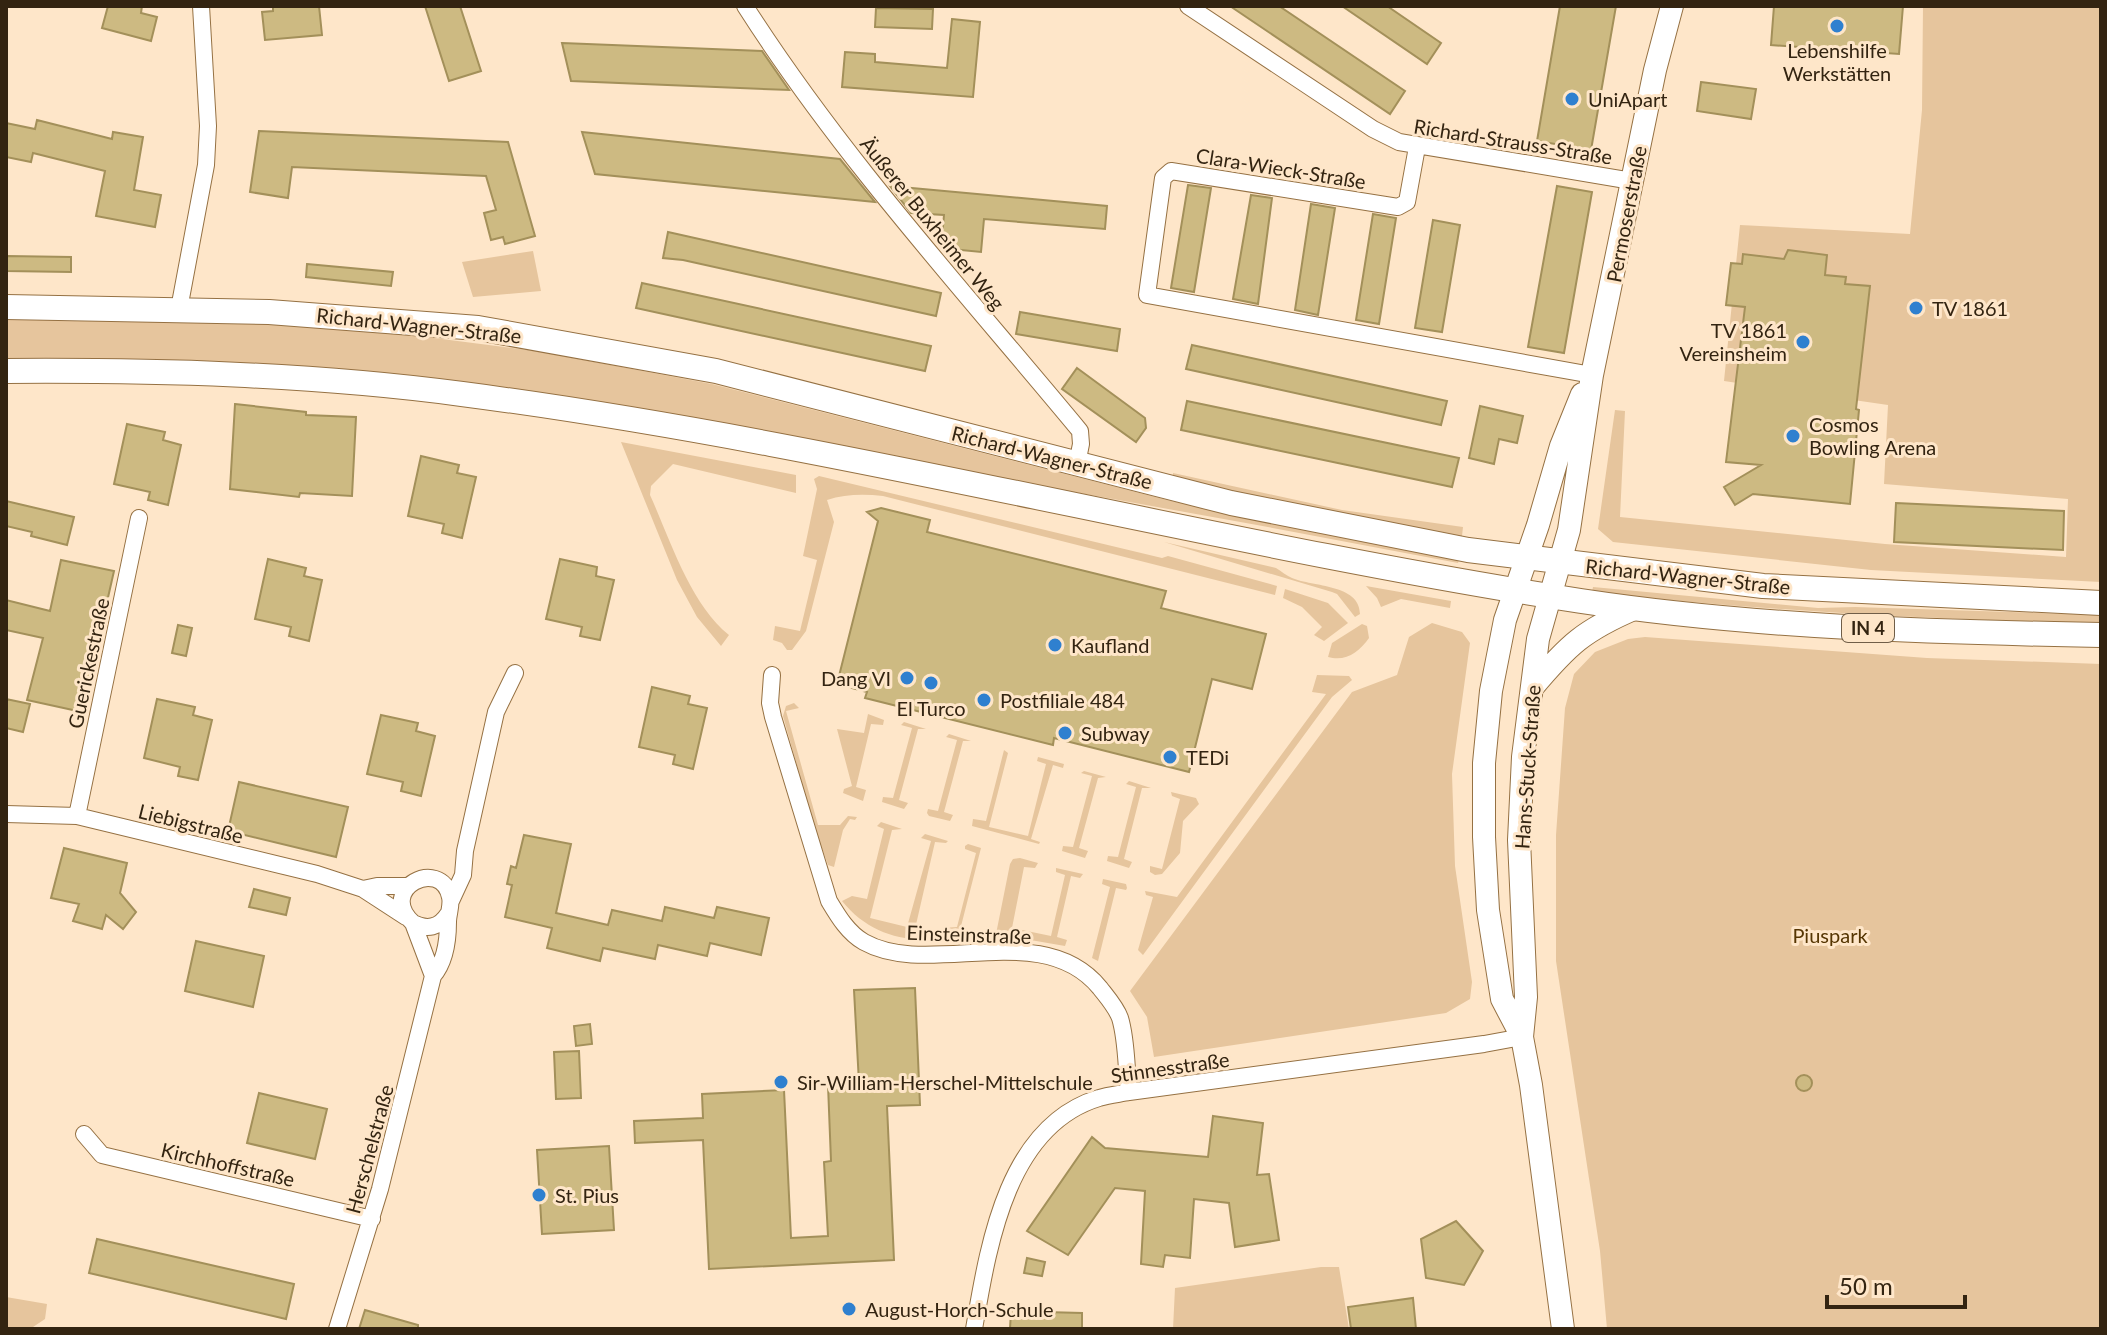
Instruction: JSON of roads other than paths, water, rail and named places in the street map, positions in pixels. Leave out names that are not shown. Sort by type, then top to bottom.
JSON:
[{"type":"main road","name":"Permoserstraße","points":[[1549,595],[1569,530],[1592,375],[1655,70],[1672,6]]},
{"type":"main road","name":"Richard-Wagner-Straße","points":[[6,307],[179,309],[402,320],[478,328],[716,371],[1245,506],[1452,547],[1526,559],[1763,586],[2101,603]]},
{"type":"main road","name":"Richard-Wagner-Straße","points":[[6,371],[296,377],[460,394],[562,408],[833,455],[1307,552],[1636,608],[1761,621],[1940,633],[2101,635]]},
{"type":"main road","name":"Permoserstraße","points":[[1526,559],[1561,446],[1592,375]]},
{"type":"main road","name":"Hans-Stuck-Straße","points":[[1522,1037],[1502,999],[1488,910],[1484,763],[1491,691],[1505,620],[1526,559]]},
{"type":"main road","name":"Hans-Stuck-Straße","points":[[1549,595],[1541,624],[1523,757],[1519,840],[1526,997],[1522,1037],[1563,1329]]},
{"type":"main road","points":[[1531,689],[1580,635],[1636,608]]},
{"type":"street","points":[[179,309],[206,165],[208,126],[201,6]]},
{"type":"street","name":"Äußerer Buxheimer Weg","points":[[745,6],[805,96],[878,190],[1080,431],[1077,464]]},
{"type":"street","name":"Richard-Strauss-Straße","points":[[1188,6],[1373,129],[1399,142],[1632,181]]},
{"type":"street","name":"Clara-Wieck-Straße","points":[[1417,147],[1407,202],[1398,207],[1171,171],[1163,178],[1147,295],[1592,375]]},
{"type":"street","name":"Guerickestraße","points":[[77,816],[139,518]]},
{"type":"street","name":"Herschelstraße","points":[[337,1329],[372,1219],[433,976],[445,952],[450,908],[463,875],[465,851],[496,712],[515,673]]},
{"type":"street","name":"Einsteinstraße","points":[[772,675],[770,703],[773,717],[829,901],[842,923],[862,942],[883,950],[909,954],[971,951],[1021,953],[1059,961],[1080,970],[1112,1003],[1120,1019],[1129,1092]]},
{"type":"street","name":"Liebigstraße","points":[[6,814],[77,816],[317,874],[363,889],[410,920]]},
{"type":"street","points":[[433,976],[402,900],[408,886],[416,880],[432,878],[453,867],[465,851]]},
{"type":"street","points":[[410,920],[424,927],[434,927],[450,908],[443,884],[432,878]]},
{"type":"street","name":"Liebigstraße","points":[[363,889],[408,886]]},
{"type":"street","name":"Stinnesstraße","points":[[974,1329],[988,1248],[1015,1177],[1050,1127],[1071,1110],[1098,1098],[1129,1092],[1522,1037]]},
{"type":"street","name":"Kirchhoffstraße","points":[[84,1134],[102,1155],[372,1219]]},
{"type":"place","name":"Lebenshilfe Werkstätten","points":[[1837,26]]},
{"type":"place","name":"UniApart","points":[[1572,99]]},
{"type":"place","name":"TV 1861","points":[[1916,308]]},
{"type":"place","name":"TV 1861 Vereinsheim","points":[[1803,342]]},
{"type":"place","name":"Cosmos Bowling Arena","points":[[1793,436]]},
{"type":"place","name":"Kaufland","points":[[1055,645]]},
{"type":"place","name":"Dang VI","points":[[907,678]]},
{"type":"place","name":"El Turco","points":[[931,683]]},
{"type":"place","name":"Postfiliale 484","points":[[984,700]]},
{"type":"place","name":"Subway","points":[[1065,733]]},
{"type":"place","name":"TEDi","points":[[1170,757]]},
{"type":"place","name":"Sir-William-Herschel-Mittelschule","points":[[781,1082]]},
{"type":"place","name":"St. Pius","points":[[539,1195]]},
{"type":"place","name":"August-Horch-Schule","points":[[849,1309]]},
{"type":"park label","name":"Piuspark","points":[[1830,935]]}]
